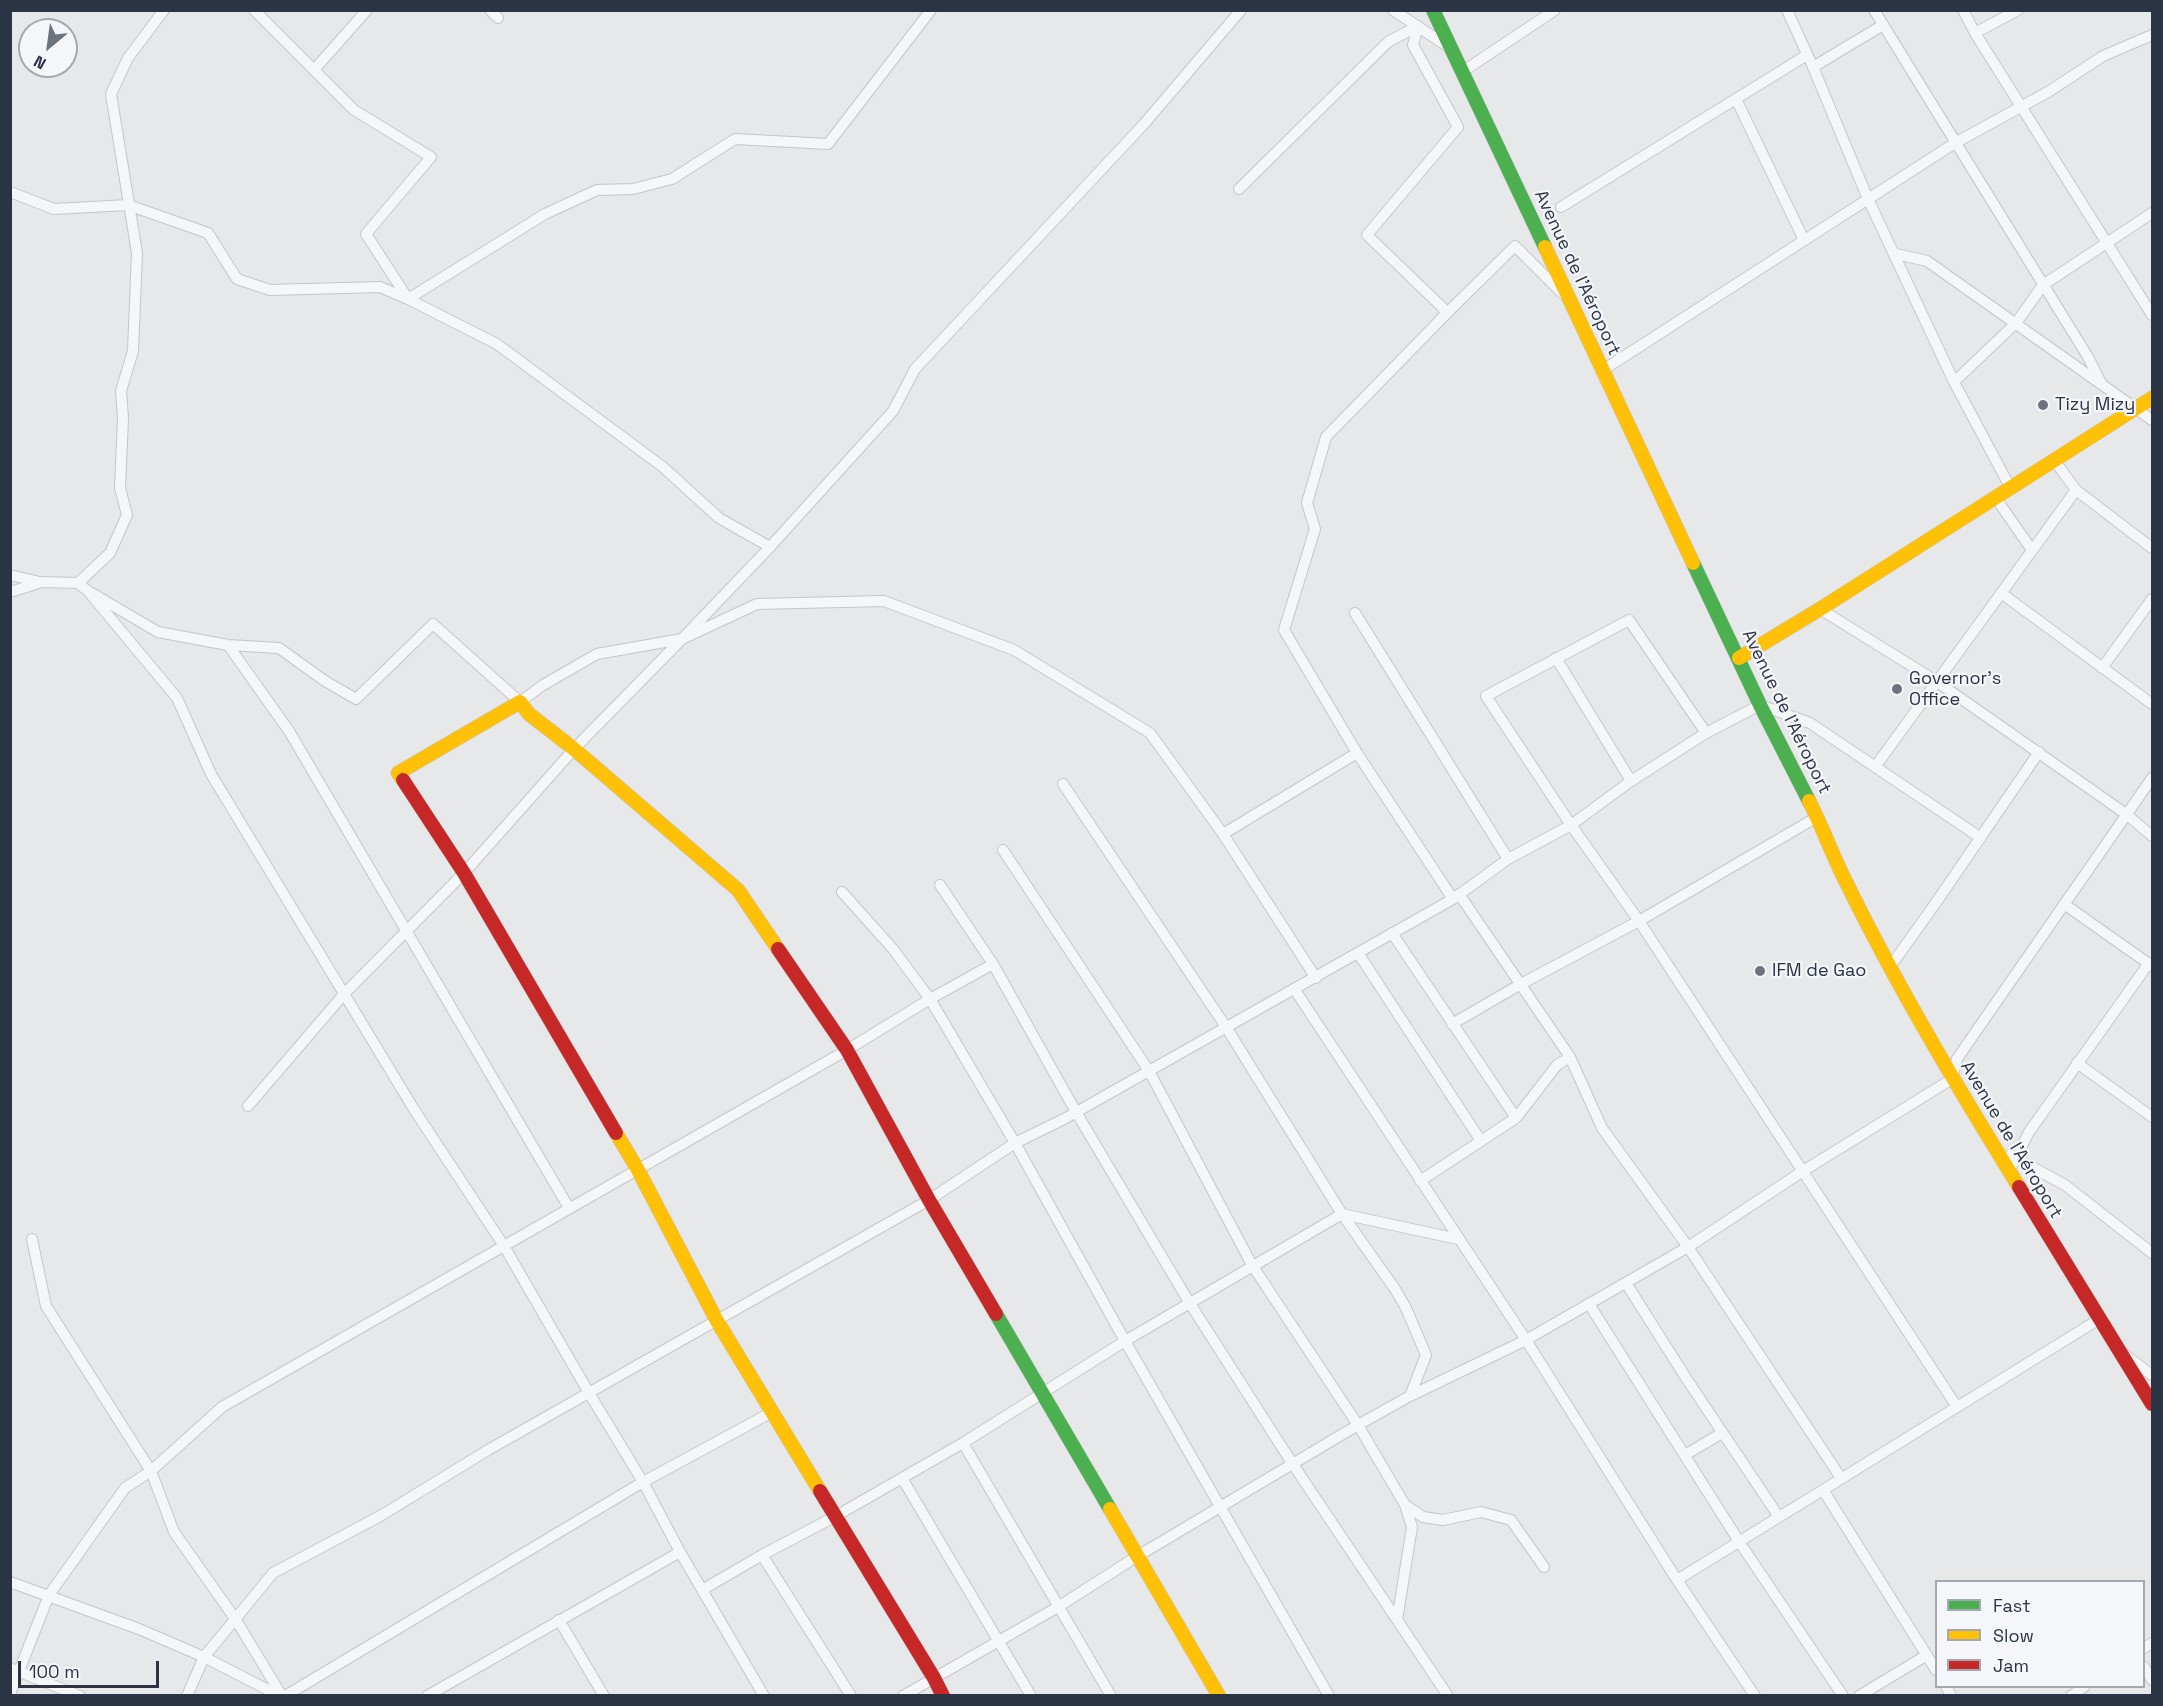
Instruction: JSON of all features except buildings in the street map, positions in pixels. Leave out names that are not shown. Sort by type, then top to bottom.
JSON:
[{"type":"street","points":[[78,583],[110,553],[127,515],[120,488],[123,418],[121,391],[133,351],[137,253],[111,94],[128,58],[164,10]]},
{"type":"street","points":[[254,10],[354,110],[431,157],[366,234],[408,299]]},
{"type":"street","points":[[314,70],[368,10]]},
{"type":"street","points":[[408,299],[545,214],[597,190],[633,189],[672,179],[735,139],[828,144],[931,10]]},
{"type":"street","points":[[248,1106],[345,993],[464,873],[574,749],[770,547],[893,411],[915,369],[1144,124],[1241,10]]},
{"type":"street","points":[[1393,10],[1450,48]]},
{"type":"street","name":"Avenue de l'Aéroport","points":[[1433,10],[1760,705],[1817,817],[1846,883],[1952,1079],[2152,1404]]},
{"type":"street","points":[[1462,72],[1555,10]]},
{"type":"street","points":[[1787,10],[1814,67],[1868,199],[1896,254],[1954,382],[2010,487]]},
{"type":"street","points":[[1874,10],[2088,357],[2101,383]]},
{"type":"street","points":[[1963,10],[2020,106],[2152,315]]},
{"type":"street","points":[[1975,33],[2018,10]]},
{"type":"street","points":[[1814,67],[1883,25]]},
{"type":"street","points":[[1239,189],[1388,42],[1418,26]]},
{"type":"street","points":[[1418,26],[1413,45],[1458,127],[1367,235],[1443,308],[1446,314]]},
{"type":"street","points":[[1603,370],[1955,143],[2048,92],[2103,56],[2152,35]]},
{"type":"street","points":[[1561,207],[1807,55]]},
{"type":"street","points":[[1736,99],[1804,240]]},
{"type":"street","points":[[10,192],[54,209],[128,205],[208,233],[237,279],[270,290],[380,287],[408,299],[498,344],[663,467],[719,518],[770,547]]},
{"type":"street","points":[[1954,382],[2016,323],[2043,285],[2152,213]]},
{"type":"street","points":[[1570,300],[1515,246],[1326,437],[1307,503],[1315,529],[1284,630],[1357,753],[1570,1057],[1602,1128],[1688,1247],[1840,1479]]},
{"type":"street","points":[[1896,254],[1927,261],[2152,420]]},
{"type":"street","points":[[1739,658],[2152,398]]},
{"type":"street","points":[[2054,460],[2076,490],[2152,548]]},
{"type":"street","points":[[1875,767],[2076,490]]},
{"type":"street","points":[[1995,497],[2032,550]]},
{"type":"street","points":[[10,575],[40,582],[78,583],[158,632],[228,645],[279,648],[325,681],[357,699],[433,624],[520,702],[529,714],[574,749],[738,890],[847,1050],[929,1200],[1219,1695]]},
{"type":"street","points":[[10,592],[40,582]]},
{"type":"street","points":[[88,591],[177,698],[211,774],[415,1111],[504,1246],[589,1393],[644,1482],[680,1552],[764,1695]]},
{"type":"street","points":[[2001,593],[2152,704]]},
{"type":"street","points":[[2102,668],[2152,599]]},
{"type":"street","points":[[943,1695],[717,1321],[638,1170],[464,873],[398,773],[597,654],[682,639],[757,604],[884,601],[1014,650],[1150,733],[1223,834],[1316,978]]},
{"type":"street","points":[[1820,609],[1936,681],[2126,814],[2152,836]]},
{"type":"street","points":[[1355,613],[1508,859]]},
{"type":"street","points":[[1706,733],[1629,620],[1486,696],[1571,825],[1639,921],[1958,1407]]},
{"type":"street","points":[[228,645],[289,731],[569,1209]]},
{"type":"street","points":[[1556,658],[1631,781]]},
{"type":"street","points":[[187,1695],[204,1657],[273,1573],[382,1515],[488,1450],[929,1200],[1015,1143],[1076,1112],[1295,990],[1456,897],[1508,859],[1571,825],[1631,781],[1706,733],[1760,705],[1810,723],[1981,838]]},
{"type":"street","points":[[1890,967],[2039,752]]},
{"type":"street","points":[[1223,834],[1357,753]]},
{"type":"street","points":[[903,1695],[1058,1607],[1222,1505],[1358,1425],[1410,1396],[1526,1340],[1688,1247],[1803,1171],[1952,1079],[1958,1059],[2152,778]]},
{"type":"street","points":[[1064,784],[1227,1027],[1342,1214],[1406,1308],[1426,1355],[1410,1396]]},
{"type":"street","points":[[1452,1024],[1639,921],[1817,817]]},
{"type":"street","points":[[1003,850],[1149,1071],[1252,1265],[1358,1425],[1405,1505],[1412,1527],[1397,1620]]},
{"type":"street","points":[[940,885],[993,964],[1076,1112],[1189,1302],[1292,1463],[1448,1695]]},
{"type":"street","points":[[842,892],[893,949],[930,999],[1015,1143],[1125,1341],[1222,1505],[1329,1695]]},
{"type":"street","points":[[2008,1173],[2029,1132],[2151,965],[2064,904]]},
{"type":"street","points":[[1392,933],[1516,1118]]},
{"type":"street","points":[[1358,953],[1481,1141]]},
{"type":"street","points":[[10,1694],[15,1670],[49,1595],[125,1488],[152,1471],[222,1407],[847,1050],[930,999],[993,964]]},
{"type":"street","points":[[1295,990],[1526,1340],[1677,1580],[1755,1695]]},
{"type":"street","points":[[1420,1181],[1516,1118],[1557,1065],[1570,1057]]},
{"type":"street","points":[[2077,1064],[2152,1117]]},
{"type":"street","points":[[1998,1153],[2015,1156],[2065,1185],[2152,1252]]},
{"type":"street","points":[[702,1590],[762,1554],[836,1516],[963,1443],[1189,1302],[1342,1214],[1458,1239]]},
{"type":"street","points":[[33,1239],[46,1306],[152,1471],[174,1532],[236,1620],[282,1695]]},
{"type":"street","points":[[1626,1283],[1779,1517]]},
{"type":"street","points":[[1589,1304],[1740,1543],[1844,1695]]},
{"type":"street","points":[[1677,1580],[2101,1318]]},
{"type":"street","points":[[2121,1352],[2152,1375]]},
{"type":"street","points":[[282,1695],[644,1482],[772,1412]]},
{"type":"street","points":[[1685,1455],[1722,1433]]},
{"type":"street","points":[[963,1443],[1111,1695]]},
{"type":"street","points":[[902,1478],[1031,1695]]},
{"type":"street","points":[[1823,1490],[1935,1668]]},
{"type":"street","points":[[1405,1505],[1422,1518],[1443,1520],[1481,1512],[1511,1520],[1544,1568]]},
{"type":"street","points":[[427,1695],[680,1552]]},
{"type":"street","points":[[762,1554],[851,1695]]},
{"type":"street","points":[[10,1582],[140,1629],[282,1695]]},
{"type":"street","points":[[559,1620],[604,1695]]},
{"type":"street","points":[[1859,1695],[1927,1655]]},
{"type":"street","points":[[15,1670],[80,1695]]},
{"type":"traffic: fast","points":[[1433,10],[1545,247]]},
{"type":"traffic: fast","points":[[1693,563],[1760,705],[1809,801]]},
{"type":"traffic: fast","points":[[996,1314],[1110,1509]]},
{"type":"traffic: slow","points":[[1545,247],[1693,563]]},
{"type":"traffic: slow","points":[[1739,658],[2152,398]]},
{"type":"traffic: slow","points":[[403,780],[398,773],[520,702],[529,714],[574,749],[738,890],[778,949]]},
{"type":"traffic: slow","points":[[1809,801],[1842,874],[1887,961],[1951,1075],[2019,1187]]},
{"type":"traffic: slow","points":[[616,1133],[638,1170],[717,1321],[820,1491]]},
{"type":"traffic: slow","points":[[1110,1509],[1219,1696]]},
{"type":"traffic: jam","points":[[403,780],[464,873],[616,1133]]},
{"type":"traffic: jam","points":[[778,949],[847,1050],[929,1200],[996,1314]]},
{"type":"traffic: jam","points":[[2019,1187],[2152,1404]]},
{"type":"traffic: jam","points":[[820,1491],[943,1696]]},
{"type":"place","name":"Tizy Mizy","points":[[2043,405]]},
{"type":"place","name":"Governor's Office","points":[[1897,689]]},
{"type":"place","name":"IFM de Gao","points":[[1760,971]]}]
